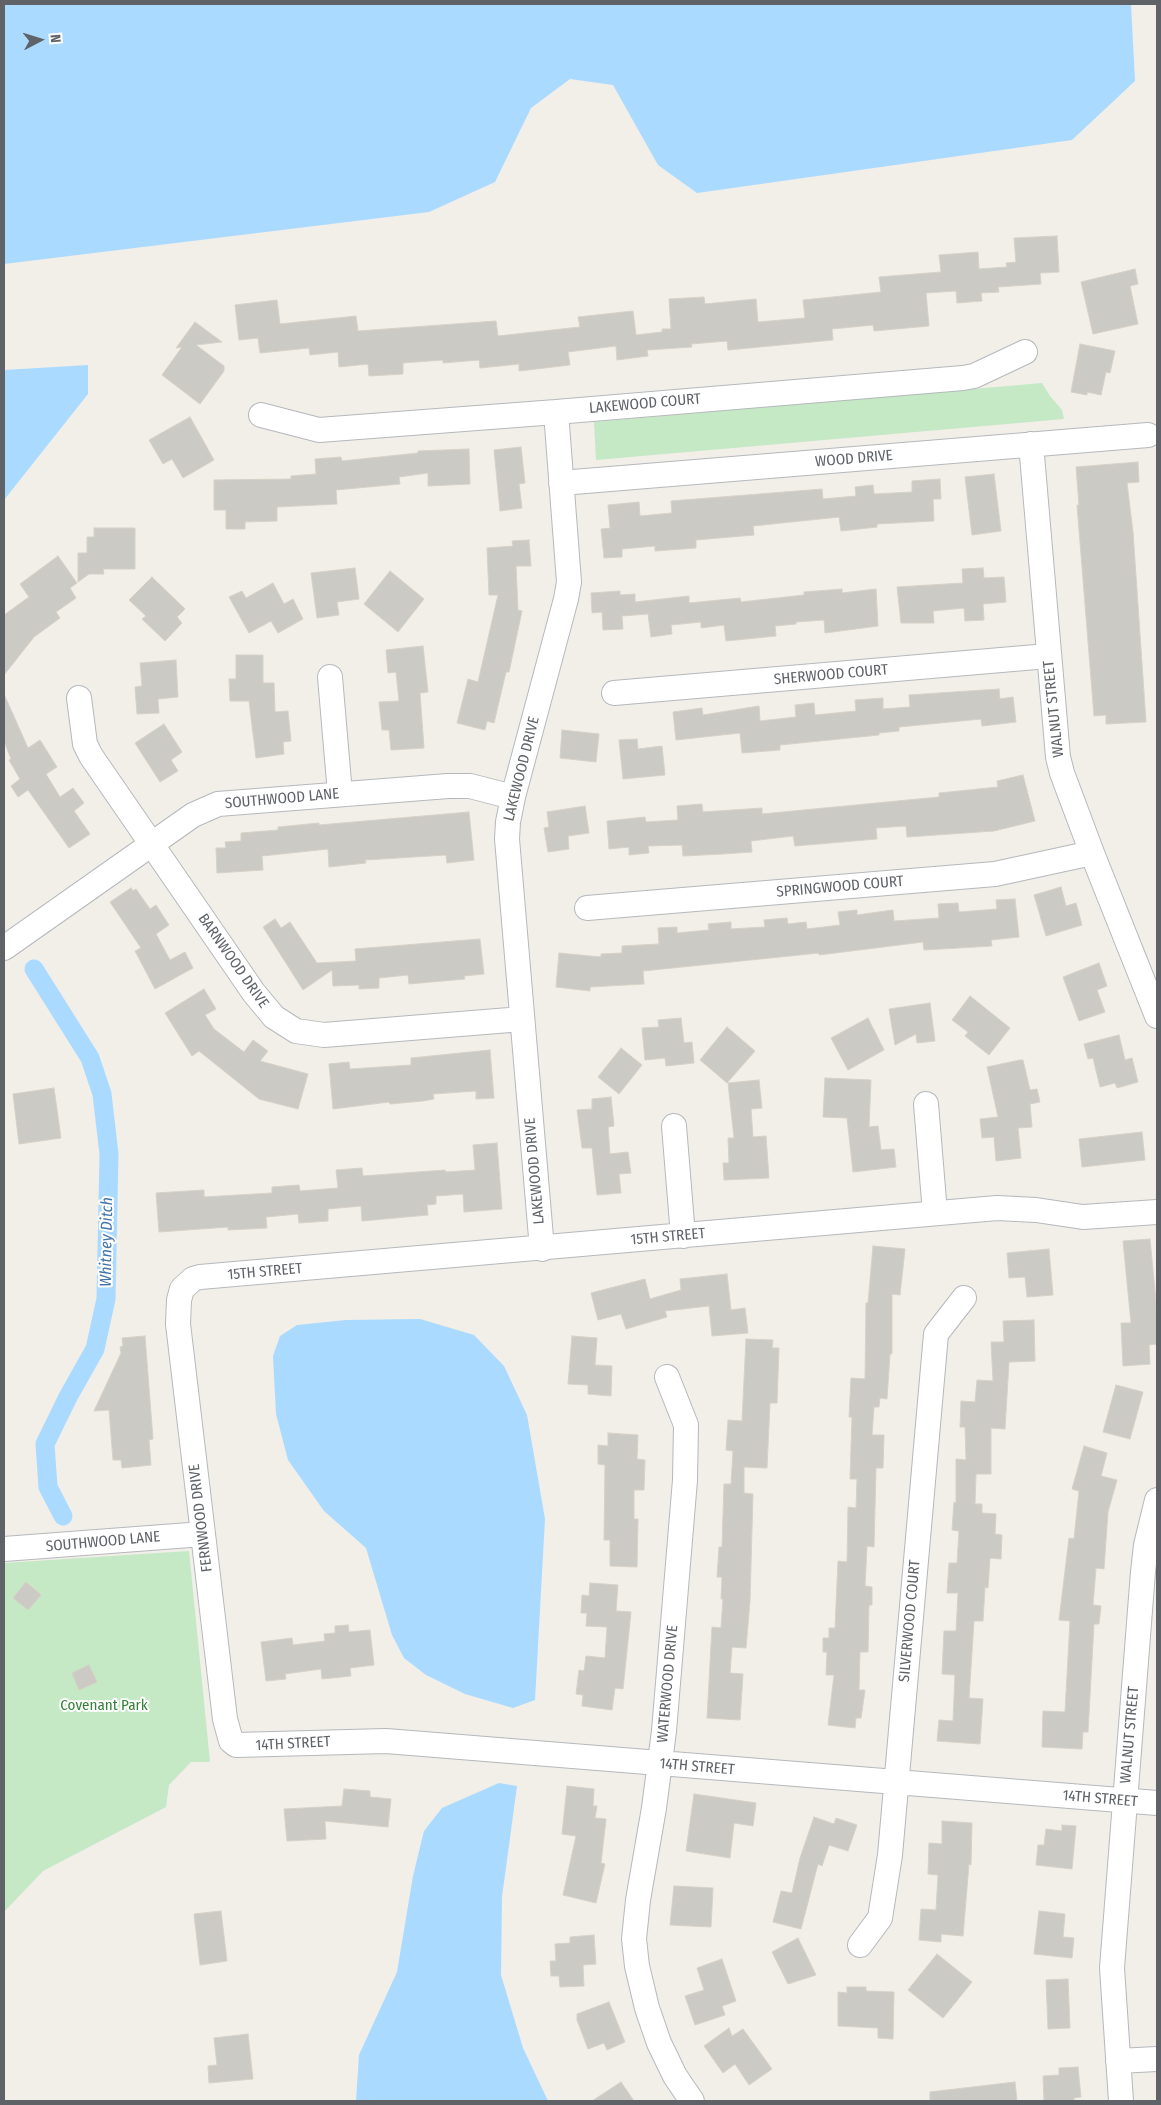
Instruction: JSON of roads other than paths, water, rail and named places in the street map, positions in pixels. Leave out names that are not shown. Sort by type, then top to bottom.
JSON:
[{"type":"street","name":"LAKEWOOD COURT","points":[[261,414],[319,430],[556,412],[963,378],[974,376],[1025,352]]},
{"type":"street","name":"LAKEWOOD DRIVE","points":[[542,1249],[507,839],[513,798],[564,608],[569,582],[556,412]]},
{"type":"street","name":"WOOD DRIVE","points":[[561,483],[1148,435]]},
{"type":"street","name":"WALNUT STREET","points":[[1031,444],[1058,756],[1062,773],[1092,853],[1157,1016]]},
{"type":"street","name":"SHERWOOD COURT","points":[[614,693],[1048,656]]},
{"type":"street","points":[[330,677],[340,794]]},
{"type":"street","name":"BARNWOOD DRIVE","points":[[79,698],[85,744],[254,993],[274,1017],[289,1028],[315,1035],[324,1035],[522,1019]]},
{"type":"street","name":"SOUTHWOOD LANE","points":[[4,948],[193,816],[218,804],[455,786],[470,786],[513,798]]},
{"type":"street","name":"SPRINGWOOD COURT","points":[[587,908],[995,874],[1092,853]]},
{"type":"street","points":[[926,1104],[935,1213]]},
{"type":"street","points":[[674,1126],[683,1236]]},
{"type":"street","name":"15TH STREET","points":[[182,1289],[193,1279],[200,1277],[542,1249],[935,1213],[1016,1208],[1083,1217],[1157,1212]]},
{"type":"street","name":"FERNWOOD DRIVE","points":[[182,1289],[179,1300],[178,1324],[225,1719],[231,1741],[236,1745]]},
{"type":"street","name":"SILVERWOOD COURT","points":[[860,1945],[880,1918],[890,1855],[936,1334],[964,1298]]},
{"type":"street","name":"WATERWOOD DRIVE","points":[[666,1376],[686,1425],[685,1480],[660,1764],[638,1900],[634,1939],[637,1966],[650,2017],[675,2076],[692,2101]]},
{"type":"street","name":"WALNUT STREET","points":[[1121,2101],[1112,1968],[1125,1801],[1157,1500]]},
{"type":"street","name":"SOUTHWOOD LANE","points":[[4,1549],[203,1534]]},
{"type":"street","name":"14TH STREET","points":[[236,1745],[386,1741],[1157,1803]]},
{"type":"street","points":[[1118,2061],[1157,2059]]},
{"type":"water","points":[[4,4],[1131,4],[1135,81],[1072,140],[697,193],[658,165],[613,85],[570,79],[531,108],[495,182],[429,212],[4,264]]},
{"type":"water","points":[[88,365],[88,394],[4,500],[4,370]]},
{"type":"water","points":[[420,1319],[474,1335],[504,1366],[527,1415],[545,1519],[535,1700],[513,1708],[465,1694],[426,1675],[404,1658],[392,1635],[366,1548],[324,1511],[288,1460],[276,1414],[273,1356],[280,1336],[297,1325],[346,1320]]},
{"type":"water","points":[[499,1783],[517,1786],[502,1897],[501,1975],[523,2048],[548,2101],[356,2101],[359,2055],[397,1972],[413,1876],[424,1831],[442,1808]]},
{"type":"waterway","name":"Whitney Ditch","points":[[34,969],[90,1058],[102,1094],[109,1154],[106,1299],[95,1349],[68,1397],[45,1444],[48,1487],[63,1516]]},
{"type":"park label","name":"Covenant Park","points":[[104,1706]]}]
